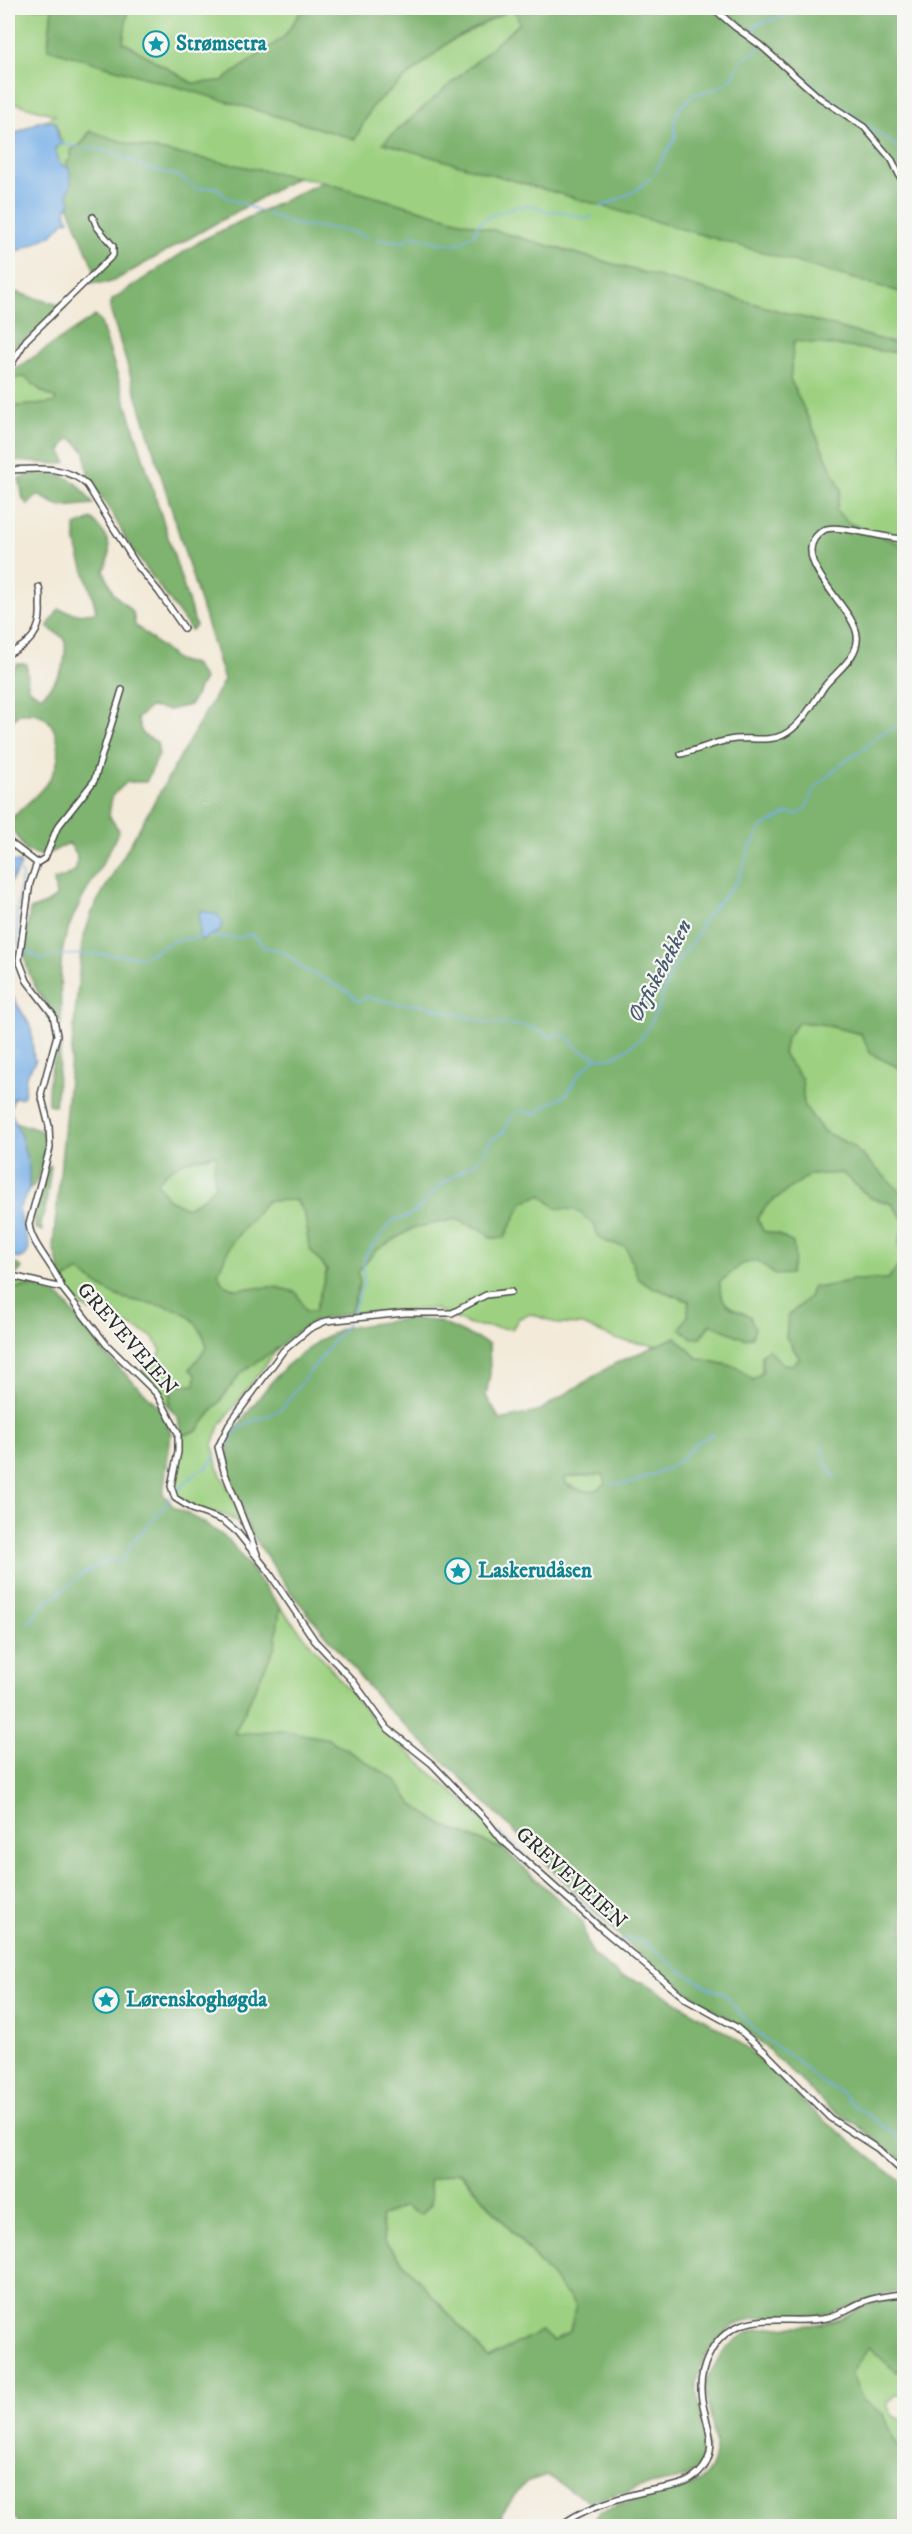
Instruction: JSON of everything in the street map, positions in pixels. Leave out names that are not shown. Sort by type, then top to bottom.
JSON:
[{"type":"street","points":[[713,8],[820,98],[864,127],[892,160],[904,185]]},
{"type":"street","points":[[8,370],[26,340],[113,255],[113,246],[97,227],[93,217]]},
{"type":"street","points":[[8,470],[64,471],[77,476],[87,485],[136,564],[159,592],[183,628]]},
{"type":"street","points":[[681,754],[726,740],[780,737],[790,731],[809,710],[851,655],[858,636],[850,614],[835,597],[814,564],[811,556],[812,543],[816,538],[825,530],[835,527],[885,539],[904,539]]},
{"type":"street","points":[[8,654],[23,647],[40,626],[42,618],[39,587]]},
{"type":"street","points":[[62,1288],[57,1274],[32,1235],[29,1224],[50,1148],[49,1126],[41,1094],[56,1043],[55,1020],[27,981],[19,960],[30,883],[36,866],[45,858],[57,828],[93,782],[122,690]]},
{"type":"street","points":[[8,841],[36,866]]},
{"type":"street","name":"GREVEVEIEN","points":[[8,1275],[62,1288],[106,1344],[157,1395],[176,1426],[178,1452],[171,1486],[175,1498],[194,1510],[228,1523],[261,1561],[315,1641],[353,1682],[381,1720],[432,1764],[487,1821],[501,1840],[602,1929],[687,2000],[736,2027],[765,2052],[832,2120],[878,2149],[904,2173]]},
{"type":"street","name":"GREVEVEIEN","points":[[261,1561],[219,1457],[220,1442],[284,1351],[309,1329],[326,1322],[405,1313],[452,1313],[486,1295],[511,1292]]},
{"type":"street","points":[[561,2526],[574,2515],[642,2493],[682,2484],[700,2472],[708,2461],[711,2450],[711,2437],[702,2400],[702,2373],[713,2348],[735,2328],[762,2320],[827,2318],[878,2297],[904,2294]]},
{"type":"green space","points":[[8,8],[52,8],[48,49],[355,139],[373,105],[449,42],[513,8],[520,23],[384,143],[904,293],[904,346],[322,182],[132,145],[90,131],[81,144],[74,148],[71,159],[66,163],[69,168],[60,165],[56,147],[61,142],[56,123],[46,121],[55,115],[8,101]]},
{"type":"green space","points":[[52,8],[128,8],[123,42],[192,83],[222,81],[284,37],[301,8],[513,8],[449,42],[373,105],[355,139],[48,49]]},
{"type":"green space","points":[[128,8],[301,8],[284,37],[222,81],[192,83],[123,42]]},
{"type":"green space","points":[[513,8],[904,8],[904,293],[383,143],[520,23]]},
{"type":"green space","points":[[90,131],[132,145],[298,177],[119,278],[108,283],[92,283],[94,269],[68,205],[71,203],[66,163],[71,159],[71,150],[82,144]]},
{"type":"green space","points":[[322,182],[904,346],[904,359],[901,353],[794,341],[790,379],[841,489],[836,511],[849,523],[900,544],[904,559],[904,1070],[871,1054],[861,1034],[821,1024],[799,1022],[786,1038],[783,1054],[802,1079],[804,1106],[824,1132],[851,1145],[904,1195],[904,1220],[892,1204],[871,1198],[842,1173],[809,1175],[768,1204],[757,1218],[763,1231],[777,1234],[793,1243],[795,1260],[790,1274],[775,1275],[757,1260],[742,1264],[720,1282],[721,1296],[724,1301],[732,1308],[750,1316],[755,1328],[752,1337],[745,1339],[710,1324],[701,1337],[692,1338],[680,1329],[688,1315],[689,1301],[647,1285],[638,1278],[626,1247],[604,1241],[597,1234],[594,1224],[576,1210],[556,1208],[541,1195],[524,1201],[504,1238],[491,1238],[483,1230],[456,1219],[413,1228],[376,1250],[358,1272],[360,1283],[350,1313],[314,1322],[294,1334],[241,1373],[198,1430],[181,1436],[178,1418],[169,1407],[172,1387],[195,1385],[196,1375],[190,1369],[207,1347],[201,1331],[193,1320],[172,1308],[114,1294],[79,1271],[63,1281],[53,1247],[82,942],[93,909],[224,680],[110,309],[112,300],[202,240]],"holes":[[[201,927],[219,932],[202,940],[199,936]],[[217,1155],[214,1168],[215,1185],[205,1197],[187,1208],[168,1199],[157,1183],[164,1175],[183,1162]],[[296,1200],[305,1215],[309,1248],[327,1270],[315,1311],[306,1311],[296,1292],[275,1287],[234,1289],[222,1283],[218,1272],[232,1242],[267,1201]]]},
{"type":"green space","points":[[8,281],[15,292],[66,307],[41,329],[8,351]]},
{"type":"green space","points":[[95,316],[100,320],[196,626],[191,630],[130,546],[108,506],[89,480],[85,452],[74,440],[68,439],[61,450],[66,462],[60,464],[15,461],[8,455],[8,407],[54,403],[56,399],[24,377],[8,382],[13,371]]},
{"type":"green space","points":[[793,340],[901,353],[904,359],[904,559],[900,544],[849,523],[835,511],[841,489],[790,379]]},
{"type":"green space","points":[[18,376],[29,378],[41,391],[56,399],[54,403],[8,407],[8,383]]},
{"type":"green space","points":[[34,474],[69,478],[80,487],[93,504],[61,507],[38,495],[28,505],[23,499],[19,478]]},
{"type":"green space","points":[[92,519],[108,543],[109,556],[104,571],[113,593],[133,612],[135,625],[178,661],[194,664],[204,679],[190,705],[169,710],[150,707],[137,719],[143,735],[157,742],[159,755],[146,782],[127,782],[112,796],[109,816],[119,830],[76,911],[65,939],[61,970],[61,1023],[32,981],[25,952],[30,910],[56,897],[54,880],[76,870],[77,855],[69,843],[44,856],[26,851],[8,822],[48,782],[58,759],[58,745],[54,730],[48,720],[40,715],[20,713],[8,725],[8,676],[17,664],[27,664],[28,689],[42,696],[58,676],[65,657],[65,639],[47,627],[59,609],[77,614],[96,612],[75,537],[75,526]]},
{"type":"green space","points":[[799,1022],[821,1024],[861,1034],[871,1054],[904,1070],[904,1195],[851,1145],[824,1132],[804,1106],[802,1079],[783,1054],[786,1038]]},
{"type":"green space","points":[[61,1043],[55,1106],[48,1104],[48,1088],[52,1065]]},
{"type":"green space","points":[[18,1123],[45,1132],[44,1155],[38,1179],[29,1190],[26,1157],[16,1125]]},
{"type":"green space","points":[[217,1155],[214,1168],[215,1185],[205,1197],[187,1208],[168,1199],[157,1183],[164,1175],[183,1162]]},
{"type":"green space","points":[[48,1165],[51,1166],[45,1212],[40,1221],[42,1231],[35,1228],[34,1218]]},
{"type":"green space","points":[[842,1173],[871,1198],[892,1204],[904,1220],[899,1243],[903,1260],[888,1279],[853,1280],[822,1287],[813,1286],[809,1297],[788,1316],[786,1337],[800,1359],[791,1365],[783,1364],[762,1354],[762,1372],[753,1380],[736,1367],[697,1358],[676,1338],[657,1346],[618,1340],[583,1325],[559,1324],[531,1314],[519,1318],[512,1329],[470,1325],[435,1309],[350,1313],[360,1283],[358,1272],[376,1250],[413,1228],[456,1219],[483,1230],[491,1238],[504,1238],[524,1201],[541,1195],[556,1208],[576,1210],[594,1224],[597,1234],[604,1241],[626,1246],[638,1278],[647,1285],[689,1301],[688,1315],[701,1337],[710,1324],[726,1330],[729,1308],[719,1294],[720,1282],[742,1264],[757,1260],[775,1275],[777,1234],[763,1231],[757,1218],[768,1204],[809,1175]]},
{"type":"green space","points":[[267,1200],[296,1200],[305,1215],[309,1248],[327,1270],[315,1311],[306,1311],[275,1287],[234,1289],[222,1283],[218,1272],[232,1242]]},
{"type":"green space","points":[[904,1226],[904,2164],[856,2124],[828,2107],[753,2035],[699,2000],[640,1956],[451,1768],[386,1708],[289,1590],[250,1531],[228,1468],[228,1446],[234,1431],[268,1386],[286,1366],[318,1341],[342,1328],[405,1319],[437,1321],[489,1344],[490,1374],[486,1396],[500,1420],[537,1412],[614,1364],[676,1337],[697,1358],[736,1367],[753,1380],[762,1372],[762,1354],[768,1349],[783,1364],[791,1365],[800,1359],[786,1337],[788,1316],[809,1297],[813,1286],[822,1287],[853,1280],[888,1279],[903,1260],[899,1243]],"holes":[[[604,1475],[606,1484],[591,1491],[571,1487],[566,1484],[565,1478]]]},
{"type":"green space","points":[[8,1259],[22,1268],[16,1275],[8,1273]]},
{"type":"green space","points":[[79,1271],[117,1296],[171,1308],[193,1320],[201,1331],[207,1347],[199,1361],[195,1386],[182,1383],[170,1390],[169,1407],[141,1371],[154,1363],[160,1354],[161,1350],[153,1337],[125,1323],[92,1291],[88,1294],[88,1300],[93,1310],[90,1312],[82,1306],[63,1281]]},
{"type":"green space","points":[[8,1278],[37,1285],[8,1289]]},
{"type":"green space","points":[[34,1287],[50,1291],[62,1299],[106,1355],[164,1412],[171,1434],[163,1494],[174,1507],[203,1522],[229,1540],[280,1607],[275,1646],[234,1734],[281,1730],[329,1739],[396,1780],[411,1803],[442,1825],[504,1850],[583,1922],[592,1954],[621,1977],[646,1983],[735,2038],[813,2111],[904,2184],[904,2291],[887,2293],[829,2314],[755,2318],[735,2325],[721,2336],[704,2357],[696,2381],[698,2404],[708,2448],[700,2466],[684,2478],[640,2487],[590,2502],[547,2475],[526,2482],[502,2512],[500,2526],[19,2526],[18,2521],[8,2511],[8,1289]],"holes":[[[460,2171],[576,2305],[570,2331],[554,2341],[541,2331],[488,2358],[384,2241],[381,2217],[404,2206],[421,2215],[431,2204],[430,2179]]]},
{"type":"green space","points":[[279,1347],[221,1424],[213,1444],[217,1467],[252,1537],[231,1518],[195,1508],[181,1501],[174,1487],[175,1474],[181,1436],[198,1430],[241,1373]]},
{"type":"green space","points":[[604,1475],[606,1484],[591,1491],[576,1489],[566,1484],[565,1478]]},
{"type":"green space","points":[[280,1607],[377,1724],[475,1812],[505,1844],[504,1850],[442,1825],[411,1803],[396,1780],[234,1734],[275,1646]]},
{"type":"green space","points":[[459,2171],[576,2305],[570,2331],[554,2342],[541,2331],[489,2359],[384,2241],[381,2217],[404,2206],[431,2204],[429,2179]]},
{"type":"green space","points":[[904,2298],[904,2308],[901,2310],[904,2367],[896,2372],[869,2347],[851,2374],[863,2400],[883,2415],[894,2441],[904,2455],[904,2526],[598,2526],[596,2518],[601,2511],[653,2494],[689,2486],[707,2474],[715,2454],[715,2444],[705,2390],[706,2384],[727,2348],[740,2337],[769,2328],[818,2324],[836,2320],[874,2302]]},
{"type":"green space","points":[[869,2346],[896,2372],[904,2367],[904,2395],[895,2395],[887,2405],[893,2416],[904,2421],[902,2439],[904,2455],[894,2441],[883,2415],[863,2400],[851,2374]]},
{"type":"water","points":[[40,121],[56,122],[58,138],[63,143],[55,148],[60,165],[69,168],[71,185],[67,194],[71,203],[66,211],[69,220],[64,222],[52,235],[8,256],[8,137]]},
{"type":"water","points":[[18,862],[21,865],[8,886],[8,864]]},
{"type":"water","points":[[200,910],[218,915],[223,923],[219,932],[201,940],[199,936]]},
{"type":"water","points":[[8,989],[31,1027],[34,1060],[36,1060],[26,1076],[24,1096],[14,1097],[10,1110],[21,1136],[29,1168],[29,1190],[19,1209],[29,1249],[26,1255],[18,1259],[8,1253]]},
{"type":"waterway","points":[[799,8],[781,17],[755,25],[754,32],[816,88],[904,152]]},
{"type":"waterway","points":[[874,8],[904,8]]},
{"type":"waterway","points":[[655,172],[676,137],[674,122],[678,111],[692,95],[717,89],[733,77],[740,62],[760,48]]},
{"type":"waterway","points":[[62,144],[79,147]]},
{"type":"waterway","points":[[85,147],[108,151],[150,169],[179,176],[197,189],[216,187],[226,197],[260,211]]},
{"type":"waterway","points":[[601,207],[635,191],[653,176]]},
{"type":"waterway","points":[[377,239],[404,242],[409,236],[413,236],[450,244],[459,242],[475,234],[477,226],[486,218],[516,206],[535,206],[549,212],[558,211],[588,219],[592,215]]},
{"type":"waterway","points":[[267,213],[293,224],[346,230],[368,238]]},
{"type":"waterway","name":"Ørfiskebekken","points":[[209,937],[240,938],[248,934],[259,939],[262,947],[283,951],[302,968],[349,992],[357,1001],[367,997],[399,1004],[423,1005],[487,1023],[527,1026],[552,1037],[558,1033],[568,1037],[578,1049],[602,1059],[613,1057],[643,1036],[657,1011],[673,968],[696,937],[704,919],[738,880],[750,848],[762,827],[788,813],[798,815],[807,807],[813,790],[842,763],[864,749],[880,734],[896,727],[904,717]]},
{"type":"waterway","name":"Ørfiskebekken","points":[[18,870],[22,875],[17,913],[18,946]]},
{"type":"waterway","name":"Ørfiskebekken","points":[[22,949],[43,960],[54,955],[103,954],[143,957],[174,941],[201,937]]},
{"type":"waterway","points":[[351,1315],[364,1283],[363,1266],[366,1254],[393,1220],[401,1219],[416,1211],[441,1184],[476,1162],[492,1139],[504,1132],[511,1117],[521,1110],[536,1114],[541,1108],[566,1095],[579,1074],[597,1057]]},
{"type":"waterway","points":[[222,1449],[230,1443],[233,1435],[244,1425],[281,1409],[349,1321]]},
{"type":"waterway","points":[[611,1484],[631,1483],[667,1469],[679,1461],[697,1442],[714,1434]]},
{"type":"waterway","points":[[823,1446],[824,1461],[835,1478]]},
{"type":"waterway","points":[[177,1491],[198,1471],[207,1468],[216,1454]]},
{"type":"waterway","points":[[28,1624],[47,1600],[60,1593],[80,1576],[107,1560],[122,1561],[132,1543],[165,1506],[170,1497]]},
{"type":"waterway","points":[[499,1832],[528,1859]]},
{"type":"waterway","points":[[558,1886],[584,1906],[597,1921]]},
{"type":"waterway","points":[[621,1942],[627,1938],[645,1943],[677,1968],[711,1989],[723,1993],[752,2027],[767,2040],[800,2063],[822,2083],[841,2092],[850,2102],[904,2141]]},
{"type":"place","name":"Strømsetra","points":[[156,44]]},
{"type":"place","name":"Laskerudåsen","points":[[458,1571]]},
{"type":"place","name":"Lørenskoghøgda","points":[[106,2000]]}]
